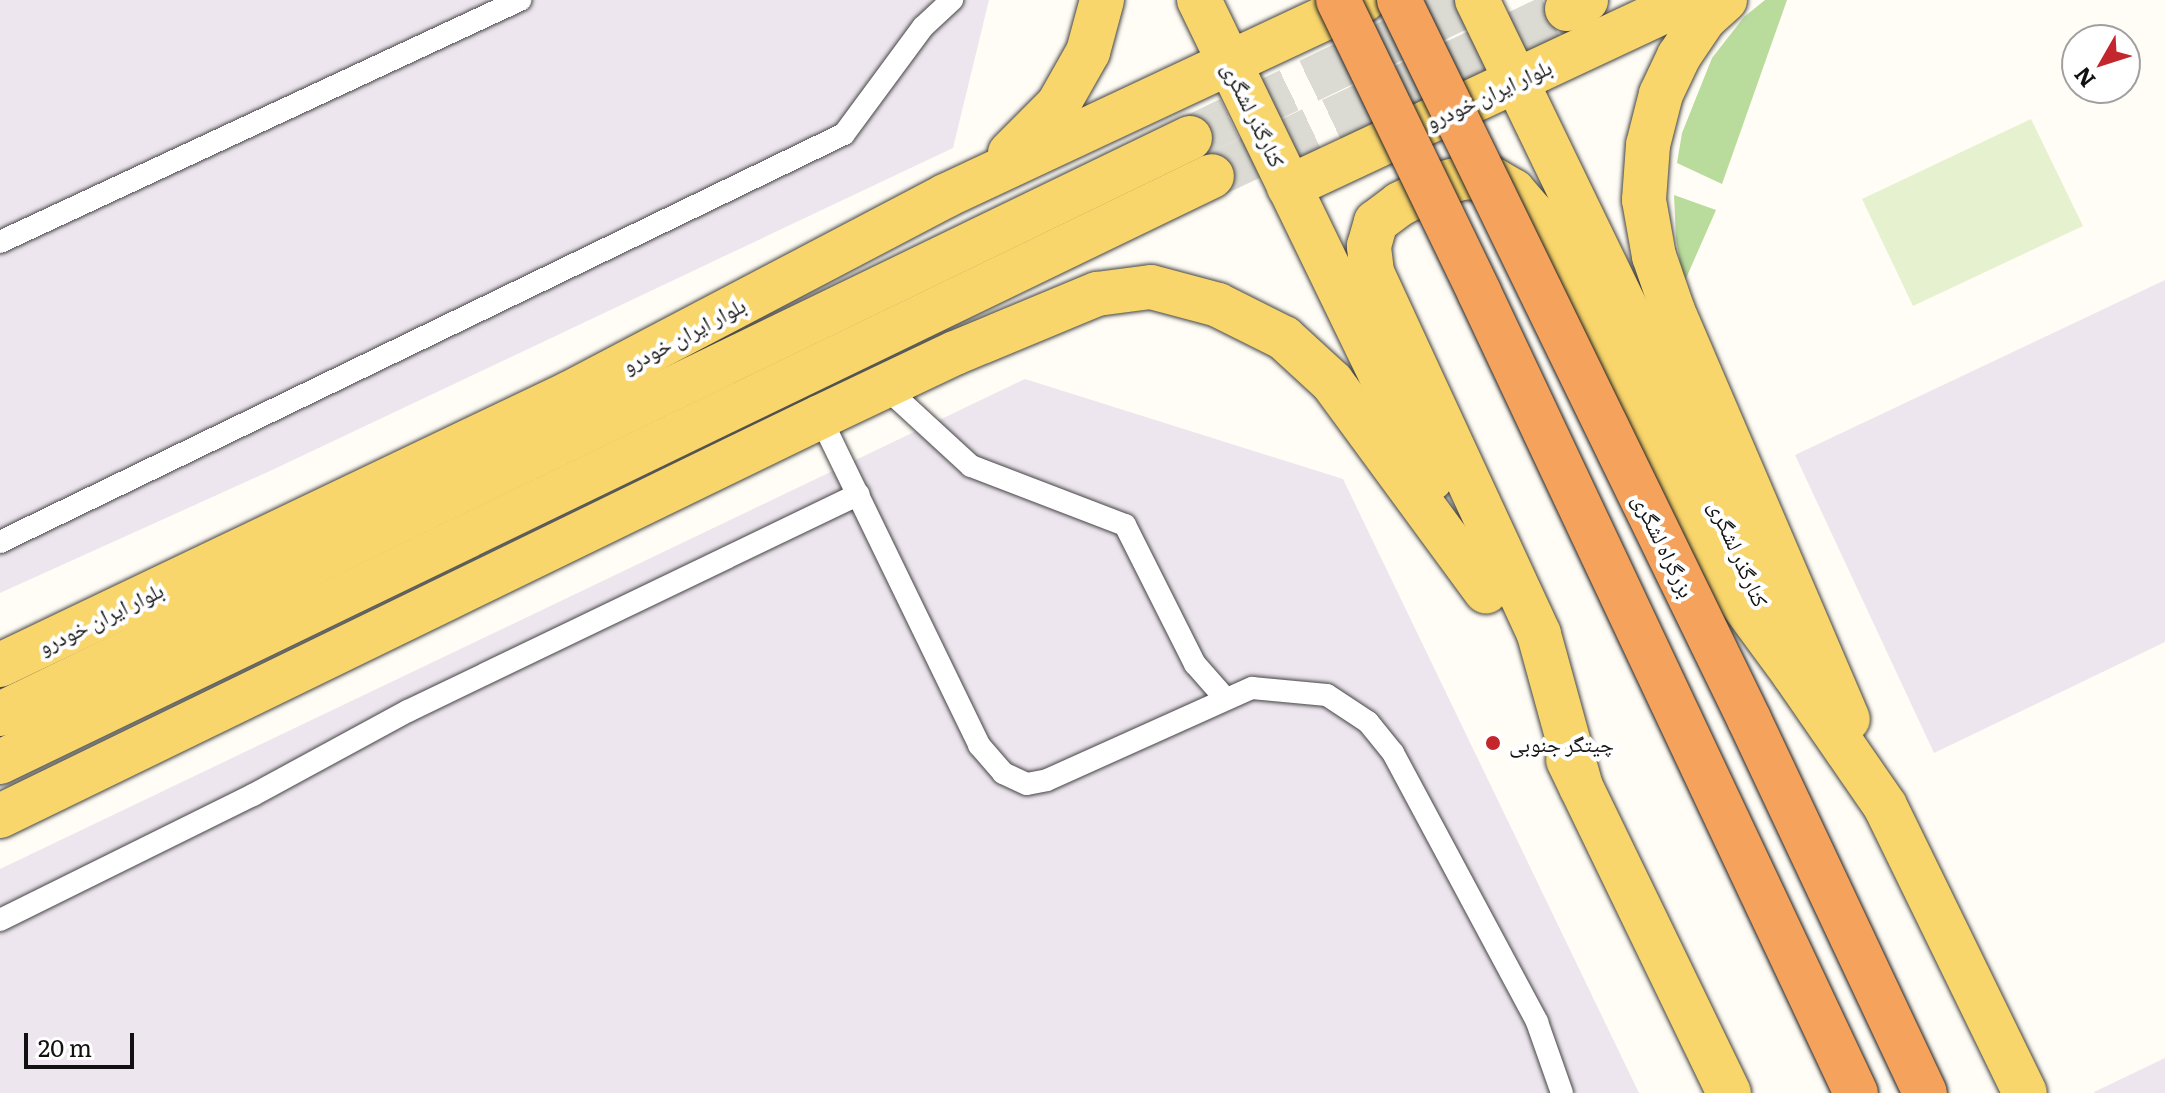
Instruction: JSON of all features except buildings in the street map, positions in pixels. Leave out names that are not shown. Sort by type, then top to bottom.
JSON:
[{"type":"highway","points":[[1338,0],[1856,1093]]},
{"type":"highway","name":"بزرگراه لشگری","points":[[1399,0],[1749,719],[1925,1093]]},
{"type":"main road","points":[[945,196],[1020,147],[1058,105],[1088,52],[1102,0]]},
{"type":"main road","name":"کنارگذر لشگری","points":[[1199,0],[1729,1093]]},
{"type":"main road","name":"بلوار ایران خودرو","points":[[0,665],[570,393],[945,196],[1364,0]]},
{"type":"main road","name":"کنارگذر لشگری","points":[[1477,0],[1690,441],[1794,674],[1885,806],[2025,1093]]},
{"type":"main road","name":"بلوار ایران خودرو","points":[[1289,187],[1688,0]]},
{"type":"main road","points":[[1725,0],[1704,19],[1679,56],[1661,94],[1648,145],[1644,200],[1654,256],[1673,311],[1885,806]]},
{"type":"main road","name":"بلوار ایران خودرو","points":[[0,714],[1190,138]]},
{"type":"main road","points":[[0,762],[1212,176]]},
{"type":"main road","points":[[1581,787],[1539,634],[1372,272],[1369,246],[1376,222],[1400,204],[1440,184],[1466,177],[1494,180],[1513,191],[1533,214],[1707,556],[1794,674]]},
{"type":"main road","points":[[0,816],[884,386],[1097,294],[1151,287],[1218,305],[1284,338],[1332,382],[1486,592]]},
{"type":"lane","points":[[0,242],[520,0]]},
{"type":"lane","points":[[0,542],[844,134],[923,27],[952,0]]},
{"type":"lane","points":[[884,386],[971,466],[1125,525],[1195,664],[1224,697]]},
{"type":"lane","points":[[820,417],[979,745],[1003,773],[1027,784],[1047,780],[1224,697],[1252,688],[1327,695],[1368,722],[1393,753],[1537,1022],[1562,1093]]},
{"type":"lane","points":[[0,920],[253,795],[408,711],[859,494]]},
{"type":"shaded area","points":[[0,0],[989,0],[953,148],[270,471],[0,593]]},
{"type":"shaded area","points":[[2165,280],[2165,642],[1934,753],[1795,455]]},
{"type":"shaded area","points":[[1025,379],[1343,479],[1639,1093],[0,1093],[0,869]]},
{"type":"shaded area","points":[[2165,1058],[2165,1093],[2094,1093],[2094,1092]]},
{"type":"green space","points":[[1765,0],[1787,0],[1722,184],[1677,163],[1682,133],[1712,58],[1744,17]]},
{"type":"green space","points":[[2031,119],[2083,226],[1913,306],[1862,199]]},
{"type":"green space","points":[[1674,195],[1716,210],[1684,283],[1676,239]]},
{"type":"tunnel","points":[[1190,138],[1477,0]]},
{"type":"tunnel","points":[[1212,176],[1567,9]]},
{"type":"place","name":"چیتگر جنوبی","points":[[1493,743]]}]
